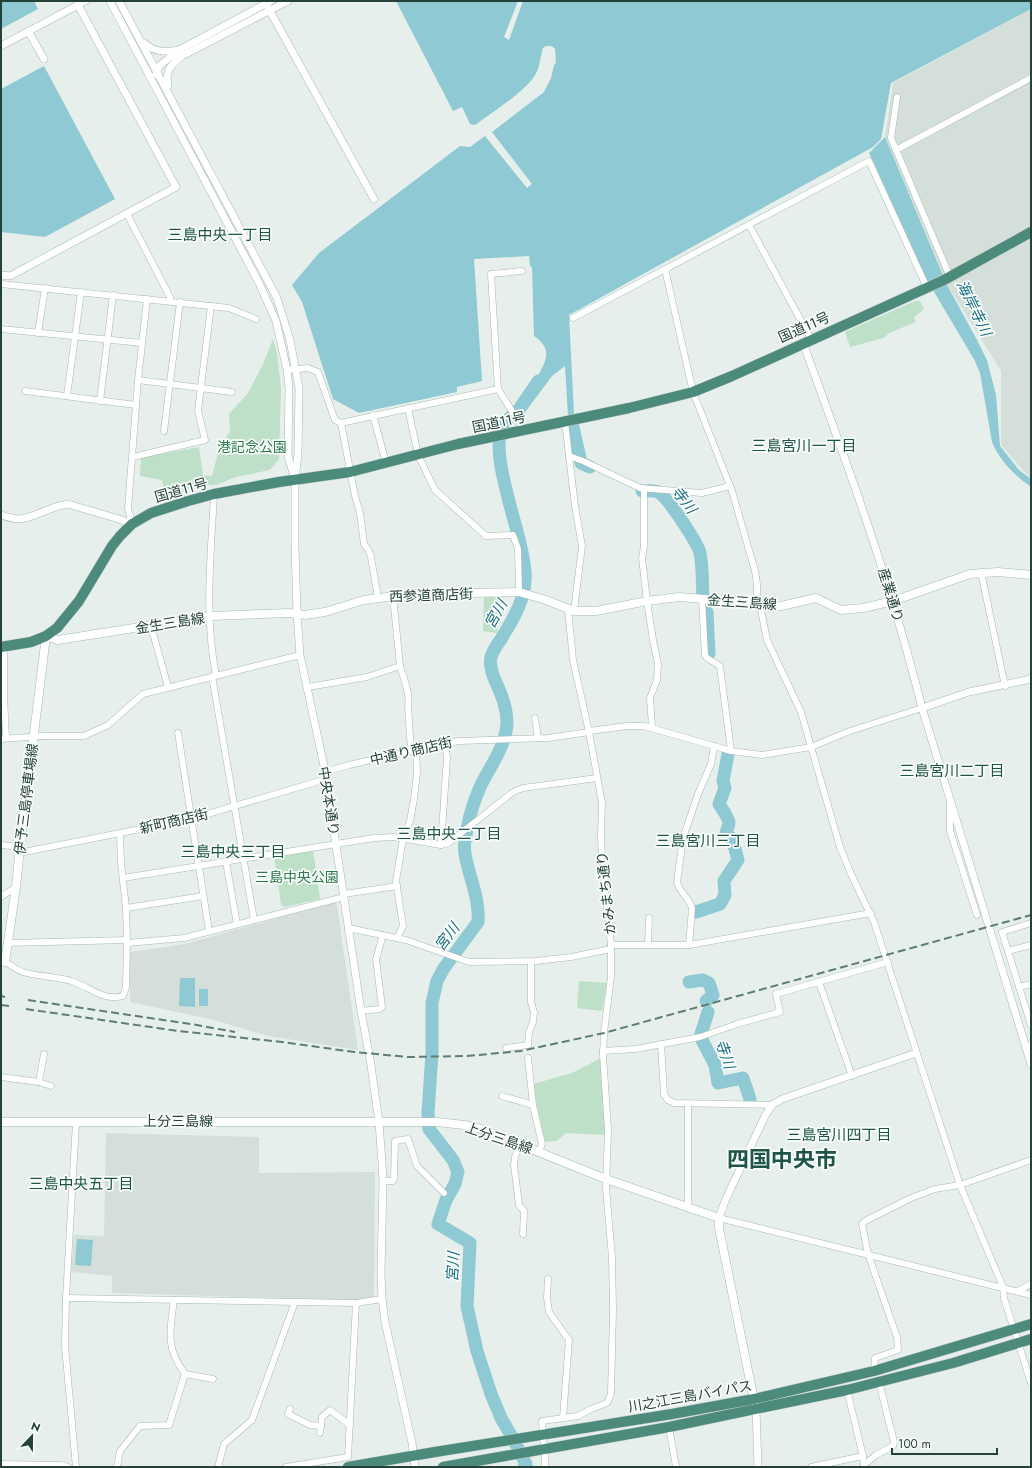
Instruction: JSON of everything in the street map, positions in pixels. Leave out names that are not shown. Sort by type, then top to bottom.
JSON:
[{"type":"highway","name":"国道11号","points":[[2,647],[31,642],[46,636],[57,628],[71,613],[112,546],[132,524],[151,513],[169,506],[214,494],[254,486],[350,472],[519,430],[565,422],[693,392],[732,376],[929,287],[1031,232]]},
{"type":"highway","name":"川之江三島バイパス","points":[[348,1467],[672,1414],[754,1399],[874,1371],[1031,1324]]},
{"type":"highway","name":"川之江三島バイパス","points":[[443,1467],[669,1427],[846,1390],[953,1363],[1031,1339]]},
{"type":"main road","name":"金生三島線","points":[[524,593],[571,610],[596,611],[647,601],[678,597],[757,603],[768,607],[781,606],[816,598],[841,610],[863,608],[893,601],[961,576],[981,572],[1031,575]]},
{"type":"main road","name":"西参道商店街","points":[[296,614],[305,615],[325,612],[354,603],[410,594],[524,593]]},
{"type":"main road","name":"金生三島線","points":[[46,636],[58,640],[210,616],[296,614]]},
{"type":"main road","name":"伊予三島停車場線","points":[[3,962],[8,943],[16,887],[46,636]]},
{"type":"main road","name":"上分三島線","points":[[1,1122],[425,1121],[464,1125],[481,1129],[606,1179],[719,1218]]},
{"type":"main road","points":[[719,1218],[719,1228],[756,1409]]},
{"type":"street","points":[[1,46],[86,1]]},
{"type":"street","points":[[110,1],[260,282],[276,321],[287,370],[289,388],[288,456],[295,480]]},
{"type":"street","points":[[119,1],[277,298],[290,340],[299,388],[298,454],[295,480]]},
{"type":"street","points":[[138,37],[152,50],[180,53],[270,11],[288,1]]},
{"type":"street","points":[[137,52],[144,60],[154,65],[162,64],[269,2],[270,11],[374,198]]},
{"type":"street","points":[[1,275],[10,276],[176,187],[78,5]]},
{"type":"street","points":[[28,31],[44,59]]},
{"type":"street","points":[[172,99],[166,77],[172,64],[180,53]]},
{"type":"street","points":[[162,64],[157,72],[156,78],[162,99]]},
{"type":"street","points":[[896,150],[1031,78]]},
{"type":"street","points":[[898,97],[891,138],[947,278]]},
{"type":"street","points":[[573,318],[869,161],[929,287]]},
{"type":"street","points":[[127,214],[170,297],[170,301]]},
{"type":"street","points":[[749,225],[807,341]]},
{"type":"street","points":[[665,269],[693,392],[730,486],[755,571],[757,603],[762,610],[768,640],[801,712],[840,847],[851,874],[871,913],[960,1185],[1003,1287],[1004,1298],[1031,1383]]},
{"type":"street","points":[[519,430],[510,409],[498,389],[491,274],[522,271]]},
{"type":"street","points":[[1,284],[229,308],[256,319]]},
{"type":"street","points":[[38,333],[45,288]]},
{"type":"street","points":[[67,396],[81,292]]},
{"type":"street","points":[[100,401],[113,295]]},
{"type":"street","points":[[132,524],[128,508],[138,380],[147,299]]},
{"type":"street","points":[[164,431],[180,302]]},
{"type":"street","points":[[133,456],[206,440],[198,411],[211,306]]},
{"type":"street","points":[[1,330],[142,343]]},
{"type":"street","name":"産業通り","points":[[807,341],[893,601],[908,651],[922,708],[1028,1054]]},
{"type":"street","points":[[287,370],[308,368],[318,372],[335,420],[341,423],[498,389]]},
{"type":"street","points":[[138,380],[232,392]]},
{"type":"street","points":[[25,391],[136,405]]},
{"type":"street","points":[[408,408],[418,455],[436,490],[486,536],[513,535],[518,549],[524,593]]},
{"type":"street","points":[[374,415],[386,463]]},
{"type":"street","name":"かみまち通り","points":[[542,1435],[542,1421],[578,1416],[590,1409],[607,1403],[611,1394],[613,1309],[612,1257],[606,1179],[608,1130],[603,1051],[611,976],[611,947],[602,860],[602,803],[589,732],[573,660],[571,610],[582,546],[576,513],[565,422]]},
{"type":"street","points":[[341,423],[355,496],[360,512],[364,544],[370,551],[378,598]]},
{"type":"street","points":[[569,456],[644,491],[702,493],[730,486]]},
{"type":"street","name":"中央本通り","points":[[295,480],[296,614],[300,655],[308,687],[325,776],[379,1122],[383,1181],[381,1273],[382,1299],[385,1322],[414,1455],[415,1467]]},
{"type":"street","points":[[644,491],[644,548],[642,558],[647,601],[658,664],[657,680],[650,698],[652,727]]},
{"type":"street","points":[[214,494],[209,591],[214,676],[234,806],[254,920]]},
{"type":"street","points":[[1,515],[18,519],[27,518],[61,505],[68,504],[132,524]]},
{"type":"street","points":[[981,572],[1004,686]]},
{"type":"street","points":[[393,596],[400,666],[409,703],[408,706],[413,751],[417,772],[410,821],[403,839],[396,881],[404,926],[397,938]]},
{"type":"street","points":[[702,600],[705,655],[707,658],[720,666],[731,751]]},
{"type":"street","points":[[152,626],[168,688]]},
{"type":"street","points":[[2,647],[4,696],[3,739],[86,736],[108,725],[143,694],[300,655]]},
{"type":"street","points":[[308,687],[367,677],[400,666]]},
{"type":"street","points":[[922,708],[969,692],[1004,686],[1031,679]]},
{"type":"street","name":"中通り商店街","points":[[325,776],[349,765],[460,740],[548,738],[627,726],[652,727],[731,751],[762,755],[811,747],[850,731],[922,708]]},
{"type":"street","points":[[535,718],[538,738]]},
{"type":"street","points":[[178,733],[209,931]]},
{"type":"street","points":[[441,845],[447,758],[445,743]]},
{"type":"street","points":[[689,945],[692,908],[691,904],[679,888],[677,882],[683,838],[698,794],[711,764],[714,746]]},
{"type":"street","name":"新町商店街","points":[[1,845],[20,850],[120,833],[191,818],[234,806],[325,776]]},
{"type":"street","points":[[123,878],[374,838],[394,838],[441,845],[448,843],[513,792],[522,788],[597,778]]},
{"type":"street","points":[[950,800],[950,831],[977,915]]},
{"type":"street","points":[[3,962],[22,972],[72,981],[107,997],[119,998],[123,996],[126,987],[127,941],[120,833]]},
{"type":"street","points":[[226,862],[237,924]]},
{"type":"street","points":[[8,943],[127,941],[184,938],[344,895],[397,886]]},
{"type":"street","points":[[1,897],[16,887]]},
{"type":"street","points":[[126,908],[203,896]]},
{"type":"street","points":[[348,928],[397,938],[469,962],[531,962],[571,957],[611,947],[689,945],[871,913]]},
{"type":"street","points":[[648,945],[649,918]]},
{"type":"street","points":[[1031,923],[1002,932],[1031,1023]]},
{"type":"street","points":[[361,1011],[380,1009],[382,1007],[376,959],[383,935]]},
{"type":"street","points":[[1008,951],[1031,945]]},
{"type":"street","points":[[506,1048],[528,1045],[529,1032],[534,1012],[531,1002],[531,962]]},
{"type":"street","points":[[603,1051],[636,1049],[702,1037],[737,1024],[780,1012],[776,994],[888,962]]},
{"type":"street","points":[[819,982],[852,1076]]},
{"type":"street","points":[[1019,987],[1031,984]]},
{"type":"street","points":[[661,1044],[664,1094],[668,1100],[674,1104],[772,1105],[782,1100],[916,1053]]},
{"type":"street","points":[[1031,1044],[1028,1054],[1031,1064]]},
{"type":"street","points":[[39,1082],[44,1054]]},
{"type":"street","points":[[528,1058],[533,1105],[542,1144],[539,1152]]},
{"type":"street","points":[[1,1076],[39,1082],[51,1086]]},
{"type":"street","points":[[502,1096],[533,1105]]},
{"type":"street","points":[[688,1104],[688,1208]]},
{"type":"street","points":[[772,1105],[758,1130],[725,1201],[719,1218],[1031,1294]]},
{"type":"street","points":[[76,1122],[66,1298],[65,1346],[76,1467]]},
{"type":"street","points":[[383,1181],[393,1181],[394,1178],[395,1141],[408,1139],[417,1166],[444,1193]]},
{"type":"street","points":[[520,1144],[515,1157],[514,1166],[519,1204],[524,1210],[523,1234]]},
{"type":"street","points":[[874,1371],[875,1358],[898,1350],[897,1336],[868,1254],[862,1224],[865,1221],[912,1198],[935,1189],[960,1185],[1031,1160]]},
{"type":"street","points":[[548,1279],[547,1298],[549,1312],[569,1340],[563,1418]]},
{"type":"street","points":[[1018,1291],[1031,1284]]},
{"type":"street","points":[[66,1298],[356,1303],[382,1299]]},
{"type":"street","points":[[174,1300],[170,1334],[170,1346],[174,1359],[185,1374],[213,1379]]},
{"type":"street","points":[[218,1467],[224,1444],[252,1420],[295,1302]]},
{"type":"street","points":[[286,1467],[348,1457],[356,1303]]},
{"type":"street","points":[[117,1467],[120,1451],[140,1426],[169,1425],[185,1374]]},
{"type":"street","points":[[864,1466],[876,1455],[893,1446],[894,1442],[879,1382]]},
{"type":"street","points":[[846,1390],[863,1456],[864,1466]]},
{"type":"street","points":[[290,1409],[288,1414],[321,1430],[322,1416],[330,1410],[350,1424]]},
{"type":"street","points":[[756,1409],[758,1467]]},
{"type":"street","points":[[669,1427],[676,1467]]},
{"type":"street","points":[[542,1435],[545,1467]]},
{"type":"street","points":[[810,1467],[863,1456]]},
{"type":"street","points":[[1,1464],[62,1465],[68,1467]]},
{"type":"shaded area","points":[[1031,9],[1031,479],[1001,445],[1001,371],[948,286],[885,137],[893,83]]},
{"type":"shaded area","points":[[335,902],[337,905],[358,1050],[268,1036],[214,1020],[130,1002],[130,952],[185,944]]},
{"type":"shaded area","points":[[106,1133],[259,1137],[259,1173],[375,1172],[374,1301],[112,1293],[112,1276],[71,1272],[74,1235],[104,1236]]},
{"type":"green space","points":[[915,301],[920,301],[924,309],[914,317],[916,322],[889,333],[884,338],[850,347],[845,332]]},
{"type":"green space","name":"港記念公園","points":[[273,339],[277,353],[281,388],[279,459],[270,470],[236,477],[216,485],[204,485],[186,490],[166,499],[162,480],[140,476],[141,458],[199,447],[203,475],[212,476],[220,445],[230,432],[229,414],[248,393],[263,364]]},
{"type":"green space","points":[[498,595],[497,633],[483,631],[484,596]]},
{"type":"green space","name":"三島中央公園","points":[[313,850],[320,899],[284,907],[281,904],[274,856]]},
{"type":"green space","points":[[579,981],[607,983],[602,1011],[577,1008]]},
{"type":"green space","points":[[601,1058],[606,1135],[566,1133],[557,1141],[544,1142],[533,1084],[572,1073]]},
{"type":"water","points":[[1,1],[34,1],[38,9],[1,29]]},
{"type":"water","points":[[396,1],[1031,1],[1031,9],[891,83],[881,139],[873,147],[569,315],[574,414],[568,416],[565,366],[552,376],[520,419],[514,405],[534,376],[539,374],[546,358],[543,345],[534,336],[532,267],[530,266],[529,256],[474,259],[482,381],[457,387],[457,392],[359,413],[333,399],[302,302],[292,285],[319,253],[460,146],[470,147],[485,136],[527,188],[532,184],[492,132],[544,92],[556,63],[555,49],[549,46],[543,48],[537,72],[524,88],[475,125],[470,124],[462,107],[453,111]]},
{"type":"water","points":[[44,66],[115,199],[45,237],[1,232],[1,89]]},
{"type":"water","points":[[885,137],[947,285],[987,360],[996,395],[1000,446],[1019,470],[1031,479],[1031,487],[1008,467],[995,449],[992,442],[980,373],[975,361],[927,280],[869,153]]},
{"type":"water","points":[[180,978],[195,978],[195,1007],[179,1006]]},
{"type":"water","points":[[199,989],[208,989],[208,1006],[199,1006]]},
{"type":"water","points":[[77,1239],[93,1240],[91,1266],[75,1265]]},
{"type":"pier","points":[[518,1],[523,1],[509,40],[504,37]]},
{"type":"waterway","name":"宮川","points":[[517,411],[502,427],[499,441],[503,477],[523,556],[525,581],[519,607],[493,652],[490,662],[492,672],[504,703],[507,724],[506,733],[500,749],[480,787],[470,815],[464,851],[476,896],[478,922],[444,968],[437,981],[432,1003],[432,1053],[428,1112],[429,1129],[453,1160],[458,1172],[455,1184],[446,1200],[438,1224],[470,1243],[467,1306],[477,1351],[491,1394],[502,1420],[526,1464],[524,1467]]},
{"type":"waterway","name":"寺川","points":[[573,427],[581,463],[590,467]]},
{"type":"waterway","name":"寺川","points":[[642,491],[656,491],[662,495],[681,520],[698,547],[701,558],[703,597]]},
{"type":"waterway","name":"寺川","points":[[707,612],[709,654]]},
{"type":"waterway","name":"寺川","points":[[696,912],[720,904],[725,895],[724,881],[738,860],[732,838],[726,836],[729,823],[719,804],[725,788],[723,781],[728,754]]},
{"type":"waterway","name":"寺川","points":[[689,982],[703,980],[709,983],[713,995],[706,1001]]},
{"type":"waterway","name":"寺川","points":[[708,1012],[701,1034],[702,1040],[715,1065],[718,1083],[743,1078],[750,1099]]},
{"type":"railway","points":[[26,1009],[178,1031],[408,1057],[467,1056],[521,1051],[604,1033],[1031,915]]},
{"type":"railway","points":[[1,996],[5,997]]},
{"type":"railway","points":[[28,1000],[235,1032]]},
{"type":"railway","points":[[1,1005],[9,1006]]},
{"type":"district","name":"三島中央一丁目","points":[[220,235]]},
{"type":"district","name":"三島宮川一丁目","points":[[804,446]]},
{"type":"district","name":"三島宮川二丁目","points":[[952,771]]},
{"type":"district","name":"三島中央二丁目","points":[[449,834]]},
{"type":"district","name":"三島宮川三丁目","points":[[708,841]]},
{"type":"district","name":"三島中央三丁目","points":[[233,852]]},
{"type":"district","name":"三島宮川四丁目","points":[[839,1135]]},
{"type":"district","name":"四国中央市","points":[[782,1159]]},
{"type":"district","name":"三島中央五丁目","points":[[81,1184]]},
{"type":"water label","name":"海岸寺川","points":[[974,308]]}]
